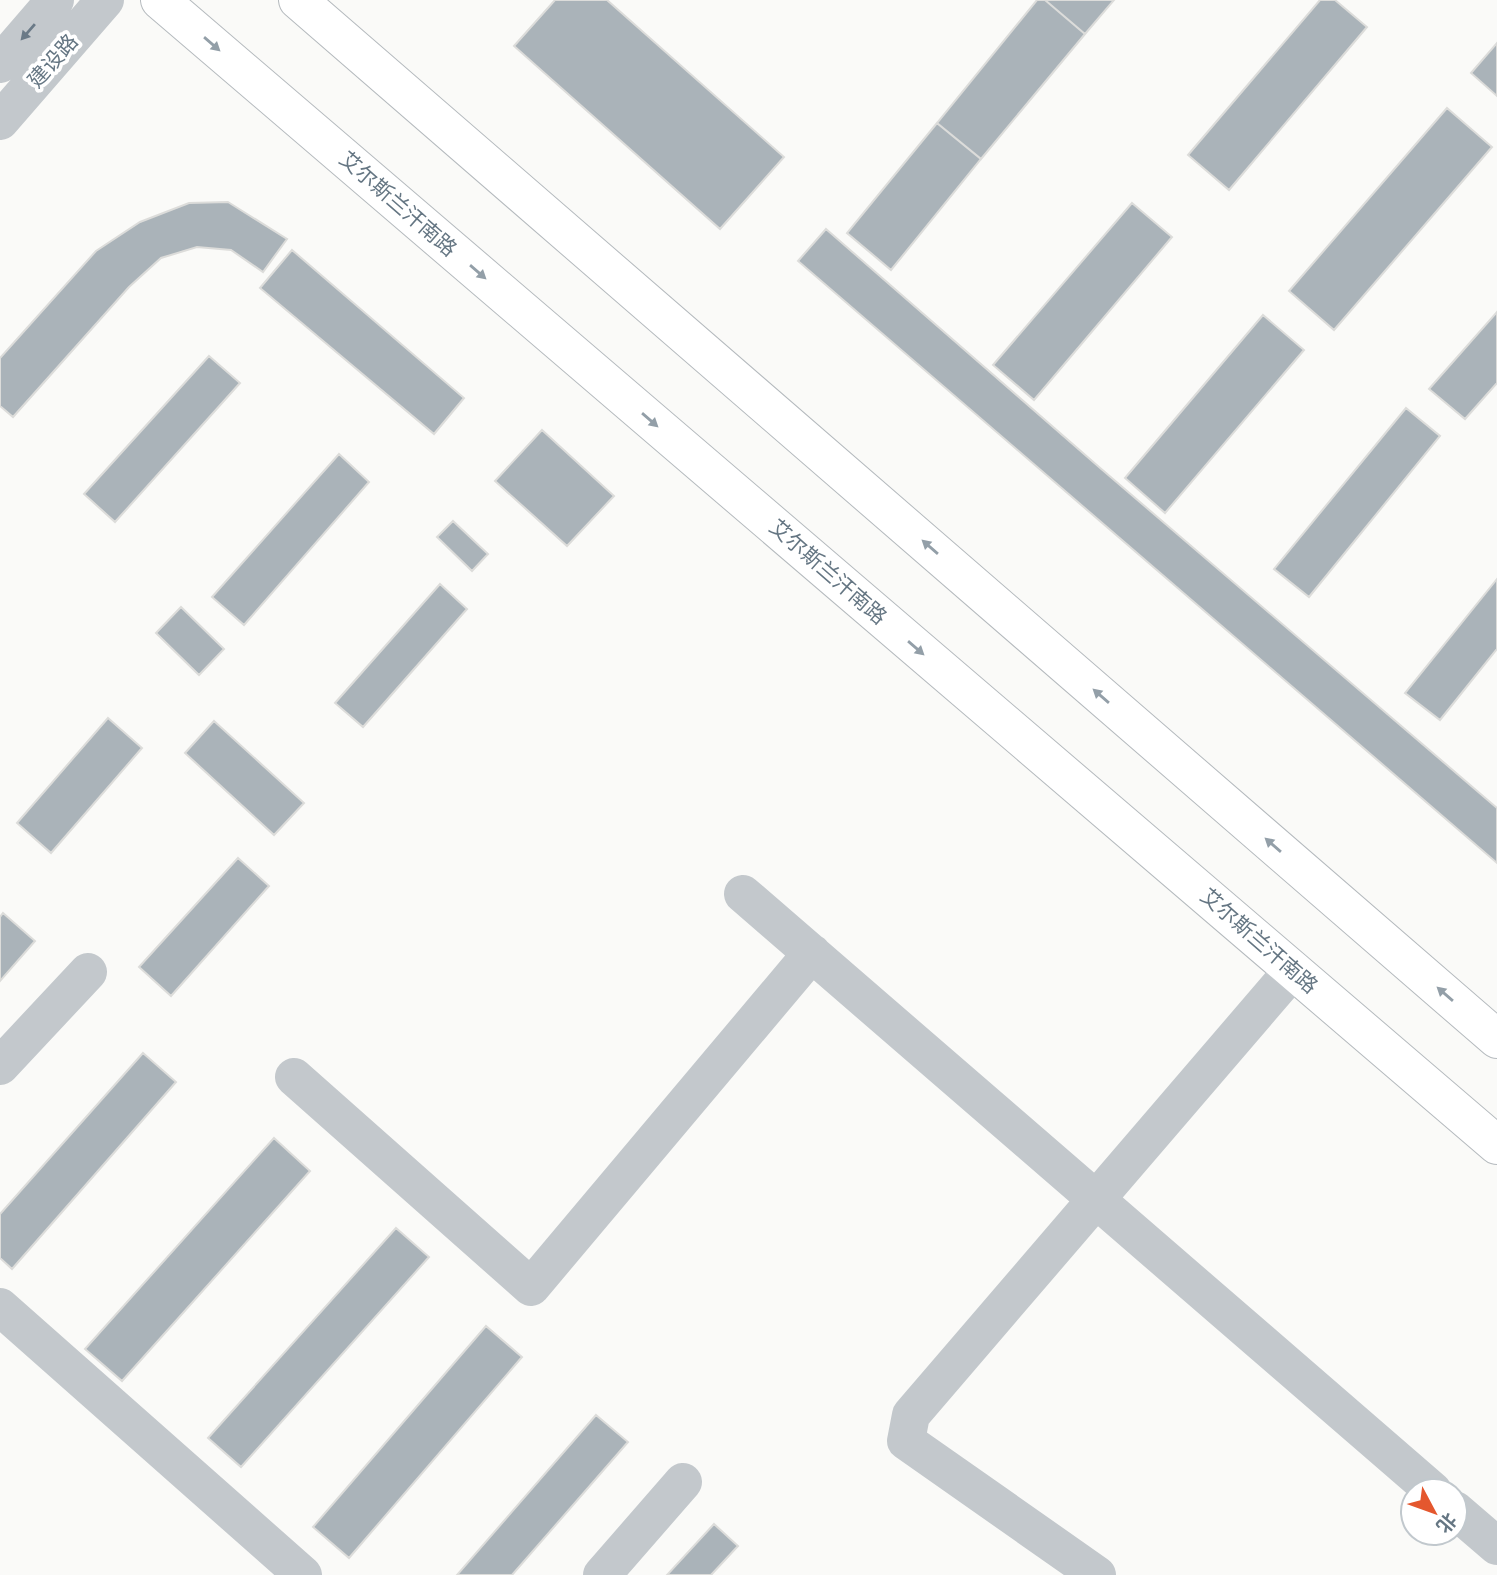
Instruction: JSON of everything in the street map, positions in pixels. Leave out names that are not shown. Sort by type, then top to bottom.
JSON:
[{"type":"main road","name":"艾尔斯兰汗南路","points":[[160,0],[1497,1145]]},
{"type":"main road","points":[[298,0],[1497,1039]]},
{"type":"street","name":"建设路","points":[[0,64],[55,0]]},
{"type":"street","name":"建设路","points":[[0,121],[105,0]]},
{"type":"street","points":[[743,894],[1417,1477]]},
{"type":"street","points":[[294,1077],[531,1287],[812,953]]},
{"type":"street","points":[[1097,1575],[906,1441],[911,1415],[1293,970]]},
{"type":"street","points":[[0,1066],[88,972]]},
{"type":"street","points":[[0,1307],[303,1575]]},
{"type":"street","points":[[601,1575],[683,1482]]},
{"type":"street","points":[[1469,1522],[1497,1546]]},
{"type":"building","points":[[555,0],[607,0],[784,157],[720,229],[514,46]]},
{"type":"building","points":[[1037,0],[1045,0],[1085,34],[981,159],[937,123]]},
{"type":"building","points":[[1045,0],[1114,0],[1085,34]]},
{"type":"building","points":[[1320,0],[1335,0],[1367,27],[1229,190],[1188,155]]},
{"type":"building","points":[[1497,43],[1497,96],[1471,73]]},
{"type":"building","points":[[1447,108],[1492,147],[1334,330],[1289,291]]},
{"type":"building","points":[[937,123],[981,159],[891,270],[847,233]]},
{"type":"building","points":[[228,202],[287,239],[263,272],[231,250],[197,247],[161,258],[129,287],[13,417],[0,406],[0,358],[96,251],[140,222],[189,203]]},
{"type":"building","points":[[1132,203],[1172,237],[1034,400],[993,365]]},
{"type":"building","points":[[826,229],[1497,808],[1497,863],[798,261]]},
{"type":"building","points":[[292,250],[464,398],[434,434],[260,288]]},
{"type":"building","points":[[1497,312],[1497,383],[1465,419],[1429,389]]},
{"type":"building","points":[[1263,315],[1304,350],[1165,513],[1125,478]]},
{"type":"building","points":[[209,356],[240,383],[115,522],[84,494]]},
{"type":"building","points":[[1406,408],[1440,436],[1309,597],[1274,569]]},
{"type":"building","points":[[542,430],[614,496],[567,546],[495,481]]},
{"type":"building","points":[[339,454],[369,482],[244,625],[212,597]]},
{"type":"building","points":[[453,521],[488,554],[472,571],[437,537]]},
{"type":"building","points":[[1497,579],[1497,649],[1440,720],[1405,693]]},
{"type":"building","points":[[440,584],[467,609],[363,727],[335,703]]},
{"type":"building","points":[[181,607],[224,649],[199,675],[156,633]]},
{"type":"building","points":[[108,718],[142,748],[51,853],[17,823]]},
{"type":"building","points":[[214,721],[304,803],[274,835],[185,753]]},
{"type":"building","points":[[238,858],[269,886],[171,996],[139,967]]},
{"type":"building","points":[[3,913],[35,941],[0,981],[0,917]]},
{"type":"building","points":[[143,1053],[176,1082],[12,1269],[0,1258],[0,1214]]},
{"type":"building","points":[[274,1138],[310,1171],[122,1381],[85,1349]]},
{"type":"building","points":[[396,1228],[429,1257],[241,1467],[208,1438]]},
{"type":"building","points":[[486,1326],[522,1357],[349,1558],[313,1527]]},
{"type":"building","points":[[596,1415],[628,1442],[512,1575],[457,1575]]},
{"type":"building","points":[[714,1524],[738,1546],[711,1575],[667,1575]]}]
